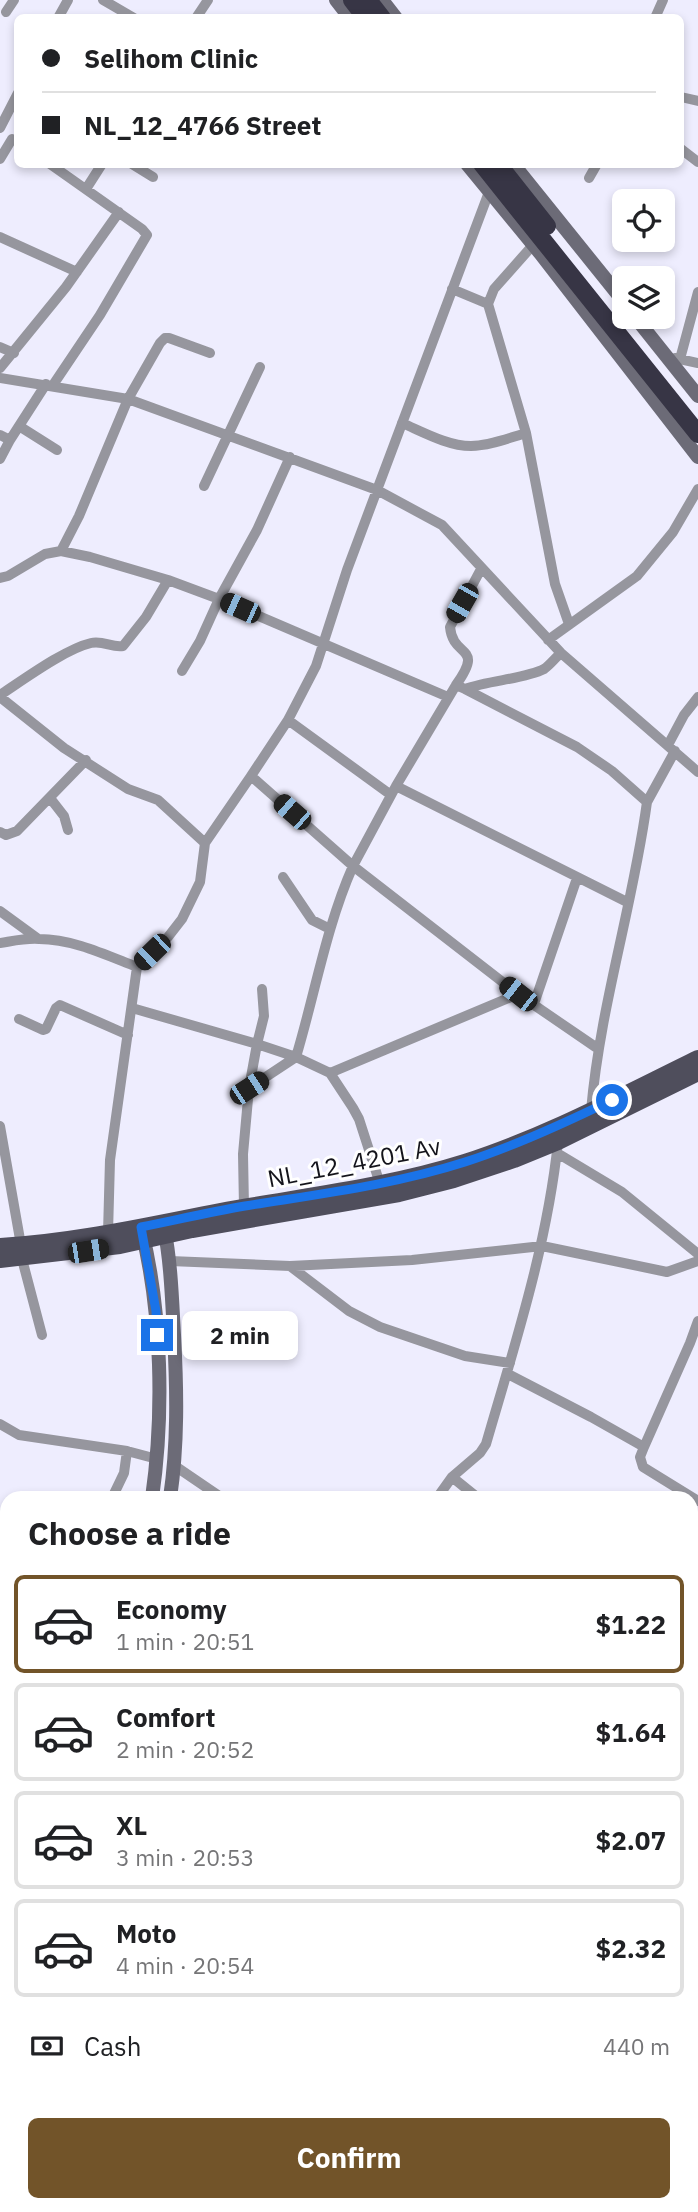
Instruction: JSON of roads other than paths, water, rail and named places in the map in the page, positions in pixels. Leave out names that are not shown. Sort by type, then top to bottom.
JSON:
[{"type":"highway","points":[[352,0],[363,14]]},
{"type":"highway","points":[[368,0],[379,14]]},
{"type":"highway","points":[[485,168],[698,434]]},
{"type":"highway","points":[[501,168],[698,415]]},
{"type":"main road","name":"NL_12_4201 Av","points":[[164,1229],[244,1207],[380,1184],[465,1162],[591,1111],[698,1058]]},
{"type":"main road","name":"NL_12_4201 Av","points":[[0,1261],[22,1252],[108,1233],[142,1233],[400,1194],[558,1147],[698,1073]]},
{"type":"main road","name":"NL_12_4201 Av","points":[[0,1246],[22,1252],[109,1248],[142,1233]]},
{"type":"street","points":[[6,12],[14,0]]},
{"type":"street","points":[[103,0],[124,14]]},
{"type":"street","points":[[336,0],[347,14]]},
{"type":"street","points":[[382,0],[393,14]]},
{"type":"street","points":[[0,130],[14,101]]},
{"type":"street","points":[[0,159],[14,142]]},
{"type":"street","points":[[684,151],[698,162]]},
{"type":"street","points":[[0,459],[5,438],[19,426],[100,314],[147,235],[56,168]]},
{"type":"street","points":[[86,188],[99,168]]},
{"type":"street","points":[[138,168],[153,177]]},
{"type":"street","points":[[470,168],[698,457]]},
{"type":"street","points":[[516,168],[612,287]]},
{"type":"street","points":[[589,177],[595,168]]},
{"type":"street","points":[[108,1233],[110,1160],[137,967],[182,919],[200,882],[205,843],[288,720],[316,666],[401,423],[489,192]]},
{"type":"street","points":[[0,368],[76,272],[119,212]]},
{"type":"street","points":[[0,237],[76,272]]},
{"type":"street","points":[[533,245],[494,289],[488,304],[526,433],[555,584],[569,624]]},
{"type":"street","points":[[452,289],[488,304]]},
{"type":"street","points":[[673,357],[698,292]]},
{"type":"street","points":[[646,329],[673,357],[698,396]]},
{"type":"street","points":[[61,551],[79,516],[128,399],[160,343],[165,338],[210,353]]},
{"type":"street","points":[[0,347],[14,353]]},
{"type":"street","points":[[673,357],[698,363]]},
{"type":"street","points":[[204,486],[260,367]]},
{"type":"street","points":[[0,377],[128,399],[377,490],[442,525],[561,653],[698,772]]},
{"type":"street","points":[[401,423],[450,443],[468,446],[478,446],[526,433]]},
{"type":"street","points":[[19,426],[57,450]]},
{"type":"street","points":[[182,671],[257,530],[290,457]]},
{"type":"street","points":[[548,640],[618,592],[636,576],[673,532],[698,489]]},
{"type":"street","points":[[0,578],[8,576],[37,557],[61,551],[90,557],[168,580],[219,599],[448,697]]},
{"type":"street","points":[[461,687],[469,663],[454,641],[450,627],[481,569]]},
{"type":"street","points":[[168,580],[146,617],[123,646],[103,642],[88,643],[51,662],[0,696],[55,742],[128,789],[158,800],[205,843]]},
{"type":"street","points":[[249,1088],[296,1057],[343,889],[393,790],[448,697],[461,687],[541,670],[561,653]]},
{"type":"street","points":[[461,687],[577,747],[612,771],[647,802]]},
{"type":"street","points":[[591,1111],[597,1048],[641,845],[647,802],[684,715],[698,697]]},
{"type":"street","points":[[288,720],[393,790],[627,902]]},
{"type":"street","points":[[0,832],[6,835],[17,831],[86,761]]},
{"type":"street","points":[[251,776],[353,866],[518,994],[597,1048]]},
{"type":"street","points":[[50,798],[64,816],[68,830]]},
{"type":"street","points":[[282,877],[312,920],[330,929]]},
{"type":"street","points":[[534,1004],[577,878]]},
{"type":"street","points":[[0,911],[37,938]]},
{"type":"street","points":[[0,943],[37,938],[97,951],[137,967]]},
{"type":"street","points":[[244,1207],[243,1154],[249,1088],[264,1016],[262,989]]},
{"type":"street","points":[[330,1073],[518,994]]},
{"type":"street","points":[[19,1019],[43,1030],[56,1008],[60,1006],[128,1035]]},
{"type":"street","points":[[132,1008],[257,1044],[296,1057],[330,1073],[359,1119],[380,1184]]},
{"type":"street","points":[[0,1126],[22,1252],[42,1335]]},
{"type":"street","points":[[443,1491],[452,1477],[480,1453],[486,1444],[508,1374],[542,1246],[558,1147],[622,1192],[698,1254]]},
{"type":"street","points":[[164,1229],[170,1261],[177,1424],[171,1491]]},
{"type":"street","points":[[142,1233],[156,1311],[158,1459],[153,1491]]},
{"type":"street","points":[[170,1261],[290,1266],[412,1260],[542,1246],[667,1272],[698,1261]]},
{"type":"street","points":[[290,1266],[349,1311],[380,1327],[479,1360],[510,1363]]},
{"type":"street","points":[[682,1491],[643,1467],[640,1457],[698,1321]]},
{"type":"street","points":[[508,1374],[644,1447]]},
{"type":"street","points":[[0,1424],[19,1435],[127,1451],[158,1459]]},
{"type":"street","points":[[115,1491],[124,1473],[127,1451]]},
{"type":"street","points":[[175,1465],[209,1491]]},
{"type":"street","points":[[452,1477],[469,1491]]}]
